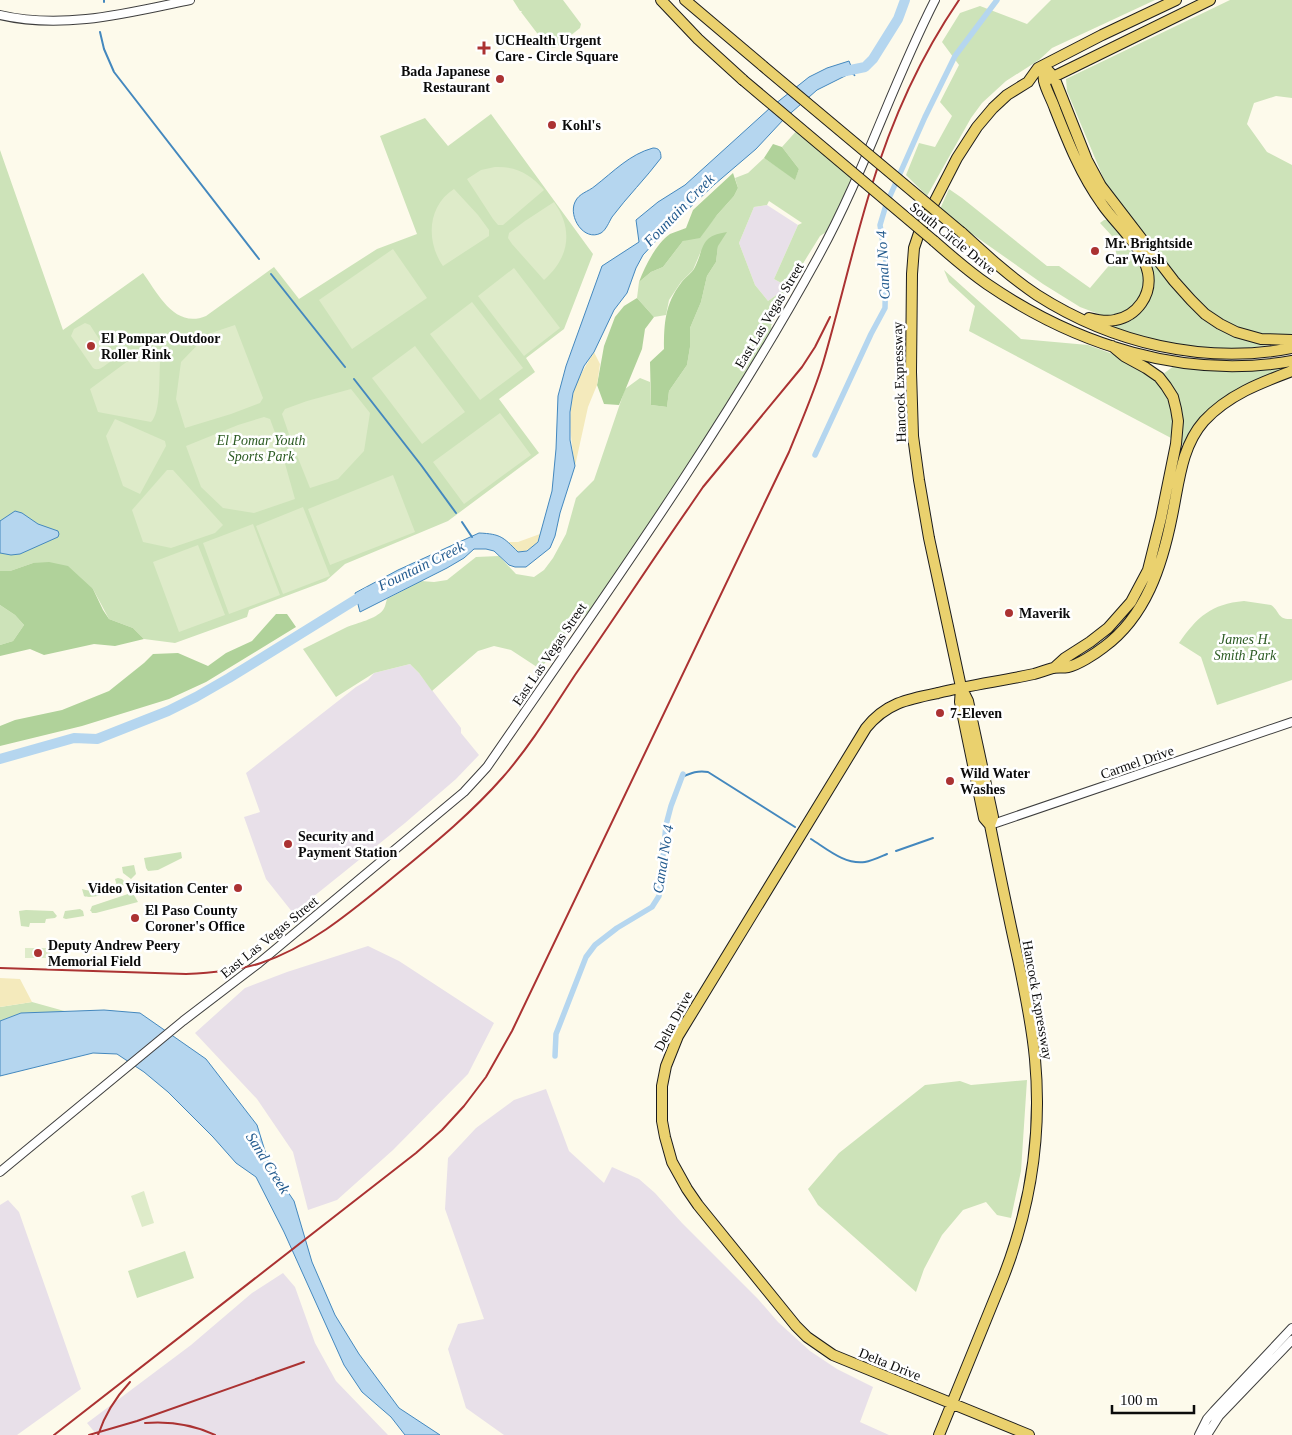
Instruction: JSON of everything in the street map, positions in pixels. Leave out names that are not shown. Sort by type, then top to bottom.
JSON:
[{"type":"main road","name":"South Circle Drive","points":[[661,0],[698,39],[743,80],[971,272],[1006,297],[1046,320],[1068,330],[1139,355],[1178,363],[1201,366],[1240,366],[1292,362]]},
{"type":"main road","name":"South Circle Drive","points":[[685,0],[1019,282],[1036,294],[1104,330],[1181,350],[1242,353],[1292,348]]},
{"type":"main road","name":"Hancock Expressway","points":[[939,1435],[1012,1254],[1026,1206],[1035,1140],[1037,1089],[1034,1042],[990,826],[984,818],[970,755],[960,702],[961,687],[929,538],[919,480],[913,436],[911,339],[914,248],[920,230],[938,192],[957,158],[993,108],[1007,95],[1028,82],[1038,68],[1102,34],[1176,0]]},
{"type":"main road","points":[[1028,82],[1044,82],[1210,0]]},
{"type":"main road","points":[[1044,66],[1054,77],[1087,160],[1101,186],[1185,294],[1205,314],[1236,332],[1260,339],[1292,340]]},
{"type":"main road","points":[[1044,66],[1044,82],[1080,170],[1102,204],[1137,248],[1148,272],[1148,293],[1135,311],[1128,316],[1121,319],[1104,321],[1071,314]]},
{"type":"main road","points":[[1054,668],[1108,628],[1131,602],[1148,570],[1176,444],[1178,421],[1176,409],[1166,386],[1146,368],[1124,356],[1112,346]]},
{"type":"main road","name":"Delta Drive","points":[[1029,1435],[833,1355],[807,1337],[796,1326],[687,1189],[672,1162],[665,1137],[661,1105],[666,1066],[678,1036],[866,728],[873,720],[882,712],[898,703],[961,687],[1054,668],[1068,667],[1093,654],[1114,638],[1138,610],[1151,588],[1158,571],[1183,460],[1193,435],[1222,405],[1242,392],[1292,371]]},
{"type":"main road","points":[[1161,518],[1166,522],[1167,537]]},
{"type":"street","points":[[0,16],[45,22],[74,21],[190,0]]},
{"type":"street","name":"East Las Vegas Street","points":[[0,1172],[183,1021],[259,963],[464,792],[487,767],[664,507],[791,305],[834,227],[913,45],[935,0]]},
{"type":"street","name":"Carmel Drive","points":[[990,826],[1292,722]]},
{"type":"street","points":[[1199,1435],[1207,1420],[1292,1328]]},
{"type":"street","points":[[1207,1435],[1218,1416],[1292,1340]]},
{"type":"shaded area","points":[[767,205],[798,225],[774,279],[783,284],[782,291],[768,301],[755,285],[739,243],[754,207]]},
{"type":"shaded area","points":[[410,664],[461,728],[461,733],[479,755],[456,779],[405,823],[293,913],[266,879],[244,817],[260,812],[246,773],[356,687],[368,680],[374,673]]},
{"type":"shaded area","points":[[368,946],[399,961],[494,1023],[468,1074],[393,1150],[337,1200],[308,1210],[293,1152],[257,1099],[195,1033],[245,988],[287,972]]},
{"type":"shaded area","points":[[546,1089],[569,1151],[604,1183],[612,1167],[639,1179],[655,1193],[778,1322],[810,1351],[837,1369],[873,1387],[860,1422],[889,1435],[504,1435],[466,1408],[448,1349],[458,1324],[484,1319],[445,1209],[448,1158],[476,1128],[514,1100]]},
{"type":"shaded area","points":[[8,1200],[19,1212],[81,1389],[17,1435],[0,1435],[0,1205]]},
{"type":"shaded area","points":[[283,1273],[295,1287],[315,1343],[336,1381],[388,1435],[97,1435],[87,1423],[191,1345],[252,1293]]},
{"type":"green space","points":[[513,0],[563,0],[581,24],[580,28],[555,48],[552,48],[540,37]]},
{"type":"green space","points":[[1051,0],[1155,0],[1052,48],[1039,60],[1006,81],[982,103],[971,118],[927,196],[906,175],[919,143],[935,147],[952,116],[940,102],[959,65],[942,42],[960,13],[980,6],[1027,24]]},
{"type":"green space","points":[[1230,0],[1292,0],[1292,98],[1276,96],[1254,103],[1247,124],[1267,152],[1292,165],[1292,340],[1215,353],[1105,329],[1114,324],[1104,316],[1080,307],[1043,284],[951,219],[940,209],[949,189],[1047,266],[1059,266],[1090,288],[1117,256],[1112,236],[1100,223],[1104,220],[1113,219],[1146,266],[1149,249],[1115,206],[1067,91],[1066,79]]},
{"type":"green space","name":"El Pomar Youth Sports Park","points":[[491,114],[593,254],[564,329],[526,358],[535,372],[499,399],[539,453],[448,521],[345,564],[326,581],[249,610],[247,617],[175,643],[144,639],[133,628],[109,619],[93,589],[33,563],[10,571],[0,571],[0,150],[63,330],[143,273],[168,307],[176,314],[185,318],[195,319],[206,316],[274,267],[299,299],[377,249],[417,234],[380,136],[425,118],[448,146]]},
{"type":"green space","points":[[799,128],[858,173],[834,227],[820,236],[794,278],[771,326],[773,333],[599,604],[581,618],[540,669],[511,650],[494,646],[478,651],[432,691],[410,664],[374,673],[336,697],[303,649],[347,627],[376,616],[384,609],[387,599],[421,581],[447,580],[476,557],[499,556],[516,574],[534,577],[544,570],[566,534],[576,498],[594,480],[625,389],[640,378],[650,382],[651,405],[667,407],[669,391],[687,365],[690,347],[690,328],[701,302],[707,276],[716,262],[718,246],[701,251],[693,270],[681,282],[669,300],[666,315],[654,317],[637,298],[639,282],[651,272],[663,267],[683,241],[708,226],[734,196],[738,188],[735,178],[748,173],[764,158],[795,179],[799,169],[782,147]],"holes":[[[769,201],[802,223],[798,225],[774,279],[783,284],[782,291],[768,301],[755,285],[739,243],[754,207],[767,205]]]},
{"type":"green space","points":[[773,144],[782,147],[799,169],[795,180],[764,158]]},
{"type":"green space","points":[[495,167],[509,168],[522,172],[544,190],[503,225],[498,225],[493,219],[467,179],[481,170]]},
{"type":"green space","points":[[733,173],[738,188],[734,196],[700,238],[683,241],[663,267],[651,272],[639,282],[648,262],[660,243],[670,234],[686,228],[693,210]]},
{"type":"green space","points":[[454,189],[478,215],[489,230],[489,236],[443,266],[434,246],[432,225],[438,205]]},
{"type":"green space","points":[[554,202],[564,223],[566,243],[559,262],[544,280],[508,238],[509,233]]},
{"type":"green space","points":[[727,232],[718,246],[716,262],[707,276],[701,302],[690,328],[690,347],[687,365],[669,391],[667,407],[651,405],[650,362],[664,349],[666,314],[672,299],[682,281],[694,269],[707,240]]},
{"type":"green space","points":[[393,249],[427,298],[352,349],[319,300]]},
{"type":"green space","points":[[514,268],[560,328],[524,356],[478,296]]},
{"type":"green space","points":[[944,270],[1021,339],[1088,345],[1132,361],[1159,377],[1178,363],[1292,361],[1292,371],[1216,409],[1188,447],[969,331],[975,306],[949,282]]},
{"type":"green space","points":[[637,298],[654,317],[645,329],[642,349],[619,405],[604,404],[597,385],[604,346],[615,317],[624,306]]},
{"type":"green space","points":[[472,302],[523,368],[480,400],[430,334]]},
{"type":"green space","name":"El Pompar Outdoor Roller Rink","points":[[85,323],[90,325],[110,356],[110,362],[100,369],[93,368],[71,336],[74,329]]},
{"type":"green space","points":[[235,325],[263,398],[260,403],[185,428],[176,399],[181,362],[208,334]]},
{"type":"green space","points":[[415,346],[465,412],[422,444],[372,378]]},
{"type":"green space","points":[[132,358],[160,362],[158,402],[151,422],[98,412],[90,389]]},
{"type":"green space","points":[[351,389],[370,413],[364,451],[338,479],[310,488],[282,414],[285,409],[307,401]]},
{"type":"green space","points":[[500,413],[531,455],[464,504],[433,462]]},
{"type":"green space","points":[[264,417],[270,419],[295,499],[254,513],[223,508],[201,487],[186,446],[238,425]]},
{"type":"green space","points":[[115,419],[165,441],[166,446],[140,494],[123,486],[106,436]]},
{"type":"green space","points":[[167,470],[173,470],[223,525],[215,533],[171,548],[143,542],[132,510]]},
{"type":"green space","points":[[393,475],[415,532],[330,565],[308,509]]},
{"type":"green space","points":[[303,507],[330,576],[283,594],[256,526]]},
{"type":"green space","points":[[253,524],[280,595],[229,614],[203,543]]},
{"type":"green space","points":[[198,545],[225,615],[179,632],[153,562]]},
{"type":"green space","points":[[49,562],[68,566],[93,589],[109,619],[133,628],[144,639],[115,646],[94,644],[44,655],[30,649],[0,656],[0,645],[13,641],[24,625],[15,615],[0,605],[0,571],[10,571],[33,563]]},
{"type":"green space","name":"James H. Smith Park","points":[[1244,601],[1271,605],[1281,617],[1292,619],[1292,680],[1217,705],[1201,657],[1179,643],[1192,626],[1206,613],[1222,605]]},
{"type":"green space","points":[[0,605],[15,615],[24,625],[13,641],[0,645]]},
{"type":"green space","points":[[276,614],[287,614],[296,627],[206,682],[169,699],[82,726],[0,746],[0,726],[15,720],[62,710],[109,691],[153,654],[178,653],[208,666],[226,653],[252,641]]},
{"type":"green space","points":[[181,852],[182,858],[158,870],[148,871],[146,868],[144,858]]},
{"type":"green space","points":[[134,865],[136,874],[131,879],[123,873],[122,867]]},
{"type":"green space","points":[[118,878],[126,883],[118,889],[93,897],[84,896],[82,889],[94,891],[115,887],[117,886],[115,879]]},
{"type":"green space","points":[[131,893],[138,902],[96,913],[90,911],[92,906]]},
{"type":"green space","points":[[80,909],[83,911],[84,916],[63,918],[65,911]]},
{"type":"green space","points":[[19,911],[53,911],[57,916],[46,919],[45,923],[30,923],[29,927],[21,926]]},
{"type":"green space","name":"Deputy Andrew Peery Memorial Field","points":[[25,948],[50,948],[50,958],[25,958]]},
{"type":"green space","points":[[32,1002],[68,1012],[21,1013],[0,1021],[0,1007]]},
{"type":"green space","points":[[1027,1080],[1021,1171],[1011,1218],[997,1215],[986,1202],[963,1210],[942,1235],[924,1269],[916,1292],[818,1205],[808,1189],[839,1153],[925,1085],[960,1081],[971,1085]]},
{"type":"green space","points":[[144,1191],[154,1223],[142,1227],[131,1196]]},
{"type":"green space","points":[[185,1251],[194,1278],[137,1298],[128,1271]]},
{"type":"sand","points":[[594,352],[600,364],[597,385],[588,407],[575,466],[572,448],[571,404],[576,384]]},
{"type":"sand","points":[[540,534],[535,545],[526,551],[518,552],[508,542],[518,542]]},
{"type":"sand","points":[[0,978],[20,979],[32,1002],[0,1007]]},
{"type":"water","points":[[849,61],[855,76],[851,73],[817,90],[784,119],[756,149],[668,228],[643,255],[627,293],[614,310],[594,352],[584,366],[573,393],[570,412],[570,440],[575,466],[550,548],[526,567],[509,565],[494,551],[474,549],[464,558],[447,568],[360,612],[355,593],[398,570],[479,533],[501,537],[518,552],[527,551],[538,542],[552,491],[558,396],[566,366],[602,266],[639,242],[636,220],[658,202],[685,185],[770,108],[809,77],[827,68]]},
{"type":"water","points":[[653,148],[659,150],[661,158],[612,217],[604,230],[595,235],[583,231],[576,221],[574,214],[573,208],[577,199],[629,159]]},
{"type":"water","points":[[15,511],[22,513],[38,524],[58,531],[58,537],[20,554],[0,553],[0,521]]},
{"type":"water","name":"Sand Creek","points":[[104,1010],[140,1013],[206,1059],[257,1125],[269,1164],[294,1201],[312,1262],[335,1315],[359,1354],[399,1408],[440,1435],[405,1435],[391,1417],[362,1392],[344,1365],[284,1232],[256,1177],[236,1163],[168,1092],[144,1072],[117,1054],[93,1053],[0,1076],[0,1021],[21,1013]]},
{"type":"waterway","name":"Fountain Creek","points":[[841,72],[865,67],[873,59],[898,19],[905,0]]},
{"type":"waterway","name":"Canal No 4","points":[[815,455],[885,308],[886,262],[880,225],[886,205],[925,117],[955,56],[997,0]]},
{"type":"waterway","points":[[100,32],[104,49],[114,72],[259,259]]},
{"type":"waterway","points":[[271,274],[345,367]]},
{"type":"waterway","points":[[354,379],[456,513]]},
{"type":"waterway","points":[[462,522],[472,537]]},
{"type":"waterway","name":"Fountain Creek","points":[[0,759],[74,738],[97,739],[168,711],[229,678],[368,592]]},
{"type":"waterway","points":[[682,777],[692,773],[708,772],[795,827]]},
{"type":"waterway","name":"Canal No 4","points":[[555,1056],[556,1034],[586,957],[595,945],[617,928],[652,907],[659,896],[666,825],[683,774]]},
{"type":"waterway","points":[[896,851],[933,838]]},
{"type":"waterway","points":[[811,839],[843,859],[850,861],[868,861],[887,854]]},
{"type":"railway","points":[[54,1435],[416,1153],[442,1130],[464,1106],[486,1077],[512,1031],[789,452],[823,363],[864,210],[897,115],[919,67],[959,0]]},
{"type":"railway","points":[[0,968],[186,974],[234,970],[261,963],[295,948],[326,929],[356,907],[416,859],[461,819],[490,792],[513,765],[703,487],[802,367],[815,347],[830,317]]},
{"type":"railway","points":[[89,1435],[137,1421],[304,1362]]},
{"type":"railway","points":[[98,1435],[111,1407],[130,1382]]},
{"type":"railway","points":[[145,1423],[181,1424],[215,1435]]},
{"type":"place","name":"UCHealth Urgent Care - Circle Square","points":[[484,48]]},
{"type":"place","name":"Bada Japanese Restaurant","points":[[500,79]]},
{"type":"place","name":"Kohl's","points":[[552,125]]},
{"type":"place","name":"Mr. Brightside Car Wash","points":[[1095,251]]},
{"type":"place","name":"El Pompar Outdoor Roller Rink","points":[[91,346]]},
{"type":"place","name":"Maverik","points":[[1009,613]]},
{"type":"place","name":"7-Eleven","points":[[940,713]]},
{"type":"place","name":"Wild Water Washes","points":[[950,781]]},
{"type":"place","name":"Security and Payment Station","points":[[288,844]]},
{"type":"place","name":"Video Visitation Center","points":[[238,888]]},
{"type":"place","name":"El Paso County Coroner's Office","points":[[135,918]]},
{"type":"place","name":"Deputy Andrew Peery Memorial Field","points":[[38,953]]}]
